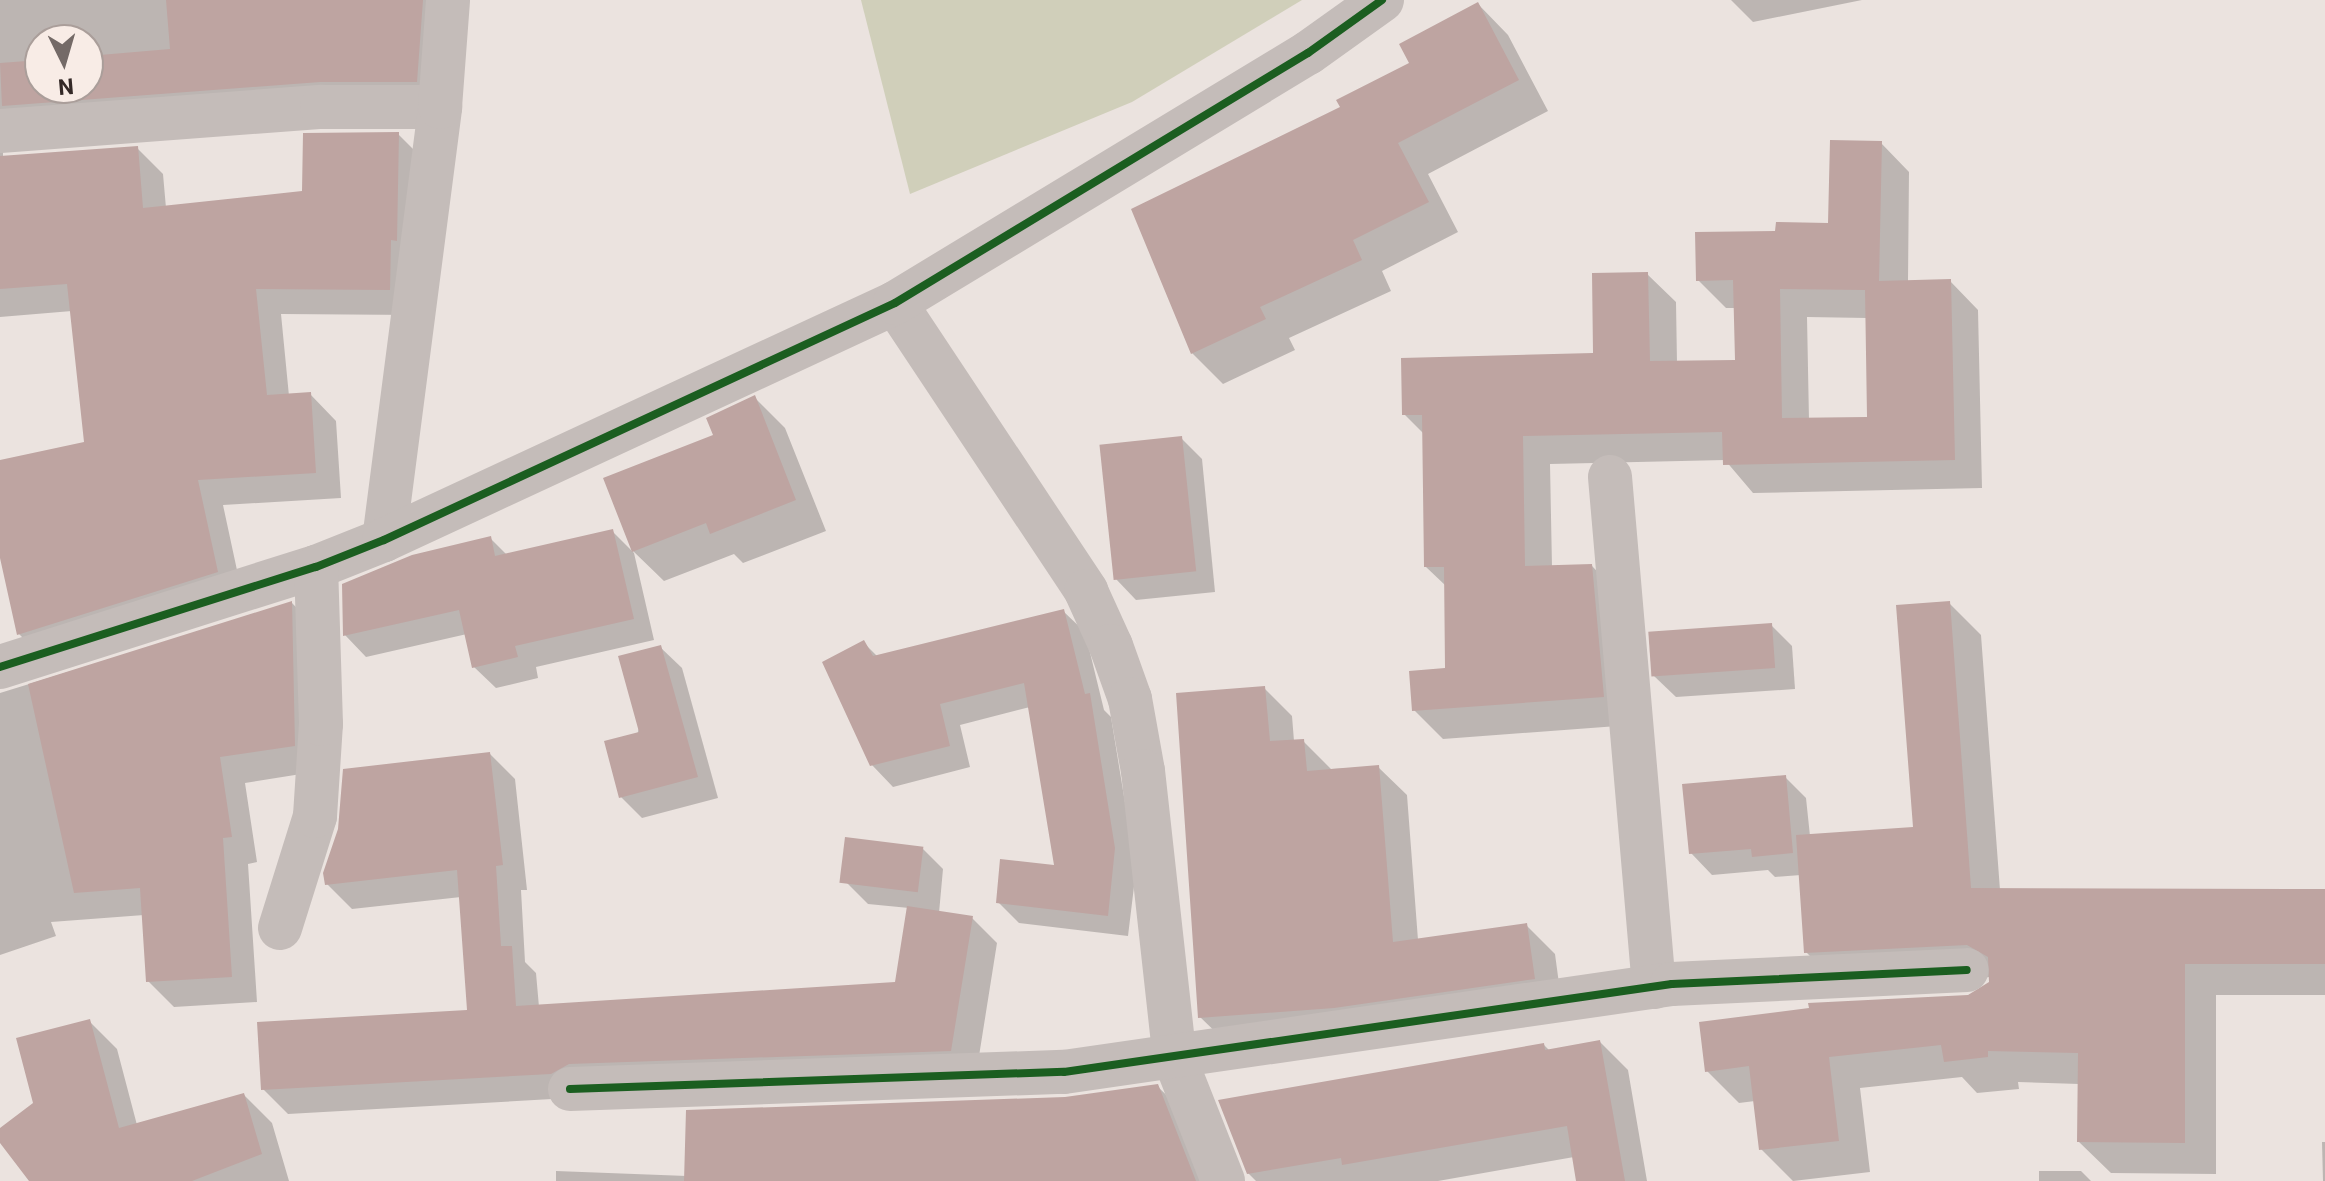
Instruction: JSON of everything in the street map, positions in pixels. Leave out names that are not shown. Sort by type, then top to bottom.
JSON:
[{"type":"street","points":[[384,540],[440,107],[448,0]]},
{"type":"street","points":[[0,667],[316,567],[384,540],[895,303],[1308,53],[1382,0]]},
{"type":"street","points":[[0,131],[322,107],[440,107]]},
{"type":"street","points":[[895,303],[1086,591],[1111,646],[1130,699],[1143,771],[1175,1059],[1223,1181]]},
{"type":"street","points":[[1610,477],[1654,987]]},
{"type":"street","points":[[280,928],[315,816],[321,724],[316,567]]},
{"type":"street","points":[[570,1089],[1064,1072],[1175,1059],[1654,987],[1967,970]]},
{"type":"green space","points":[[861,0],[1302,0],[1132,102],[910,194]]},
{"type":"building","points":[[166,0],[423,0],[417,82],[320,82],[104,98],[104,55],[170,49]]},
{"type":"building","points":[[1478,2],[1519,80],[1398,143],[1429,202],[1353,240],[1362,260],[1260,307],[1266,319],[1191,354],[1131,209],[1340,107],[1336,100],[1409,63],[1399,44]]},
{"type":"building","points":[[24,61],[24,104],[28,104],[2,106],[0,63]]},
{"type":"building","points":[[399,132],[397,241],[391,240],[390,290],[256,289],[267,395],[311,392],[316,473],[198,480],[218,572],[17,635],[0,558],[0,460],[84,442],[67,284],[0,289],[0,156],[138,146],[143,208],[302,191],[303,133]]},
{"type":"building","points":[[1830,140],[1882,141],[1879,281],[1951,279],[1955,460],[1723,465],[1722,432],[1523,436],[1525,566],[1592,564],[1604,697],[1412,711],[1409,671],[1445,668],[1444,567],[1424,567],[1422,415],[1402,415],[1401,358],[1593,353],[1592,273],[1648,272],[1650,361],[1735,360],[1733,280],[1696,281],[1695,232],[1775,231],[1776,222],[1828,223]],"holes":[[[1780,289],[1865,290],[1867,417],[1782,418]]]},
{"type":"building","points":[[755,395],[796,500],[710,534],[706,523],[632,552],[603,478],[713,435],[706,418]]},
{"type":"building","points":[[1182,436],[1196,571],[1114,580],[1099,445]]},
{"type":"building","points":[[613,529],[634,619],[515,646],[518,657],[472,668],[459,610],[343,636],[342,584],[412,555],[491,536],[495,556]]},
{"type":"building","points":[[292,601],[295,746],[220,757],[232,837],[223,838],[232,977],[146,982],[140,888],[74,893],[28,684]]},
{"type":"building","points":[[1950,601],[1971,888],[2325,889],[2325,964],[2185,964],[2185,1143],[2077,1142],[2078,1053],[1988,1051],[1988,1057],[1944,1062],[1941,1045],[1829,1057],[1839,1141],[1759,1150],[1749,1066],[1705,1072],[1699,1022],[1809,1008],[1808,1003],[1968,995],[1989,982],[1988,957],[1967,945],[1804,953],[1796,835],[1913,827],[1896,605]]},
{"type":"building","points":[[1064,609],[1085,694],[1090,693],[1115,848],[1108,916],[996,903],[1000,859],[1054,865],[1024,683],[940,704],[950,746],[870,766],[822,662],[864,640],[873,656]]},
{"type":"building","points":[[1772,623],[1775,668],[1651,677],[1648,632]]},
{"type":"building","points":[[661,645],[698,777],[619,798],[604,741],[639,732],[618,656]]},
{"type":"building","points":[[1265,686],[1270,741],[1304,739],[1307,771],[1379,765],[1393,942],[1527,923],[1535,979],[1334,1008],[1198,1018],[1176,693]]},
{"type":"building","points":[[490,752],[503,865],[496,866],[501,946],[512,946],[516,1006],[895,982],[907,906],[973,916],[951,1051],[569,1064],[551,1074],[261,1090],[257,1022],[467,1010],[457,870],[325,885],[323,873],[338,829],[343,769]]},
{"type":"building","points":[[1786,775],[1793,853],[1752,857],[1751,849],[1689,854],[1682,784]]},
{"type":"building","points":[[845,837],[923,847],[918,892],[839,883]]},
{"type":"building","points":[[90,1019],[119,1128],[244,1093],[262,1154],[192,1181],[29,1181],[0,1143],[0,1128],[33,1103],[16,1038]]},
{"type":"building","points":[[1600,1040],[1625,1181],[1576,1181],[1567,1126],[1342,1165],[1341,1158],[1247,1174],[1218,1100],[1544,1043],[1545,1050]]},
{"type":"building","points":[[1158,1084],[1196,1181],[684,1181],[686,1110],[1065,1097]]},
{"type":"cycle path","points":[[0,667],[316,567],[384,540],[895,303],[1308,53],[1382,0]]},
{"type":"cycle path","points":[[570,1089],[1064,1072],[1672,984],[1967,970]]}]
